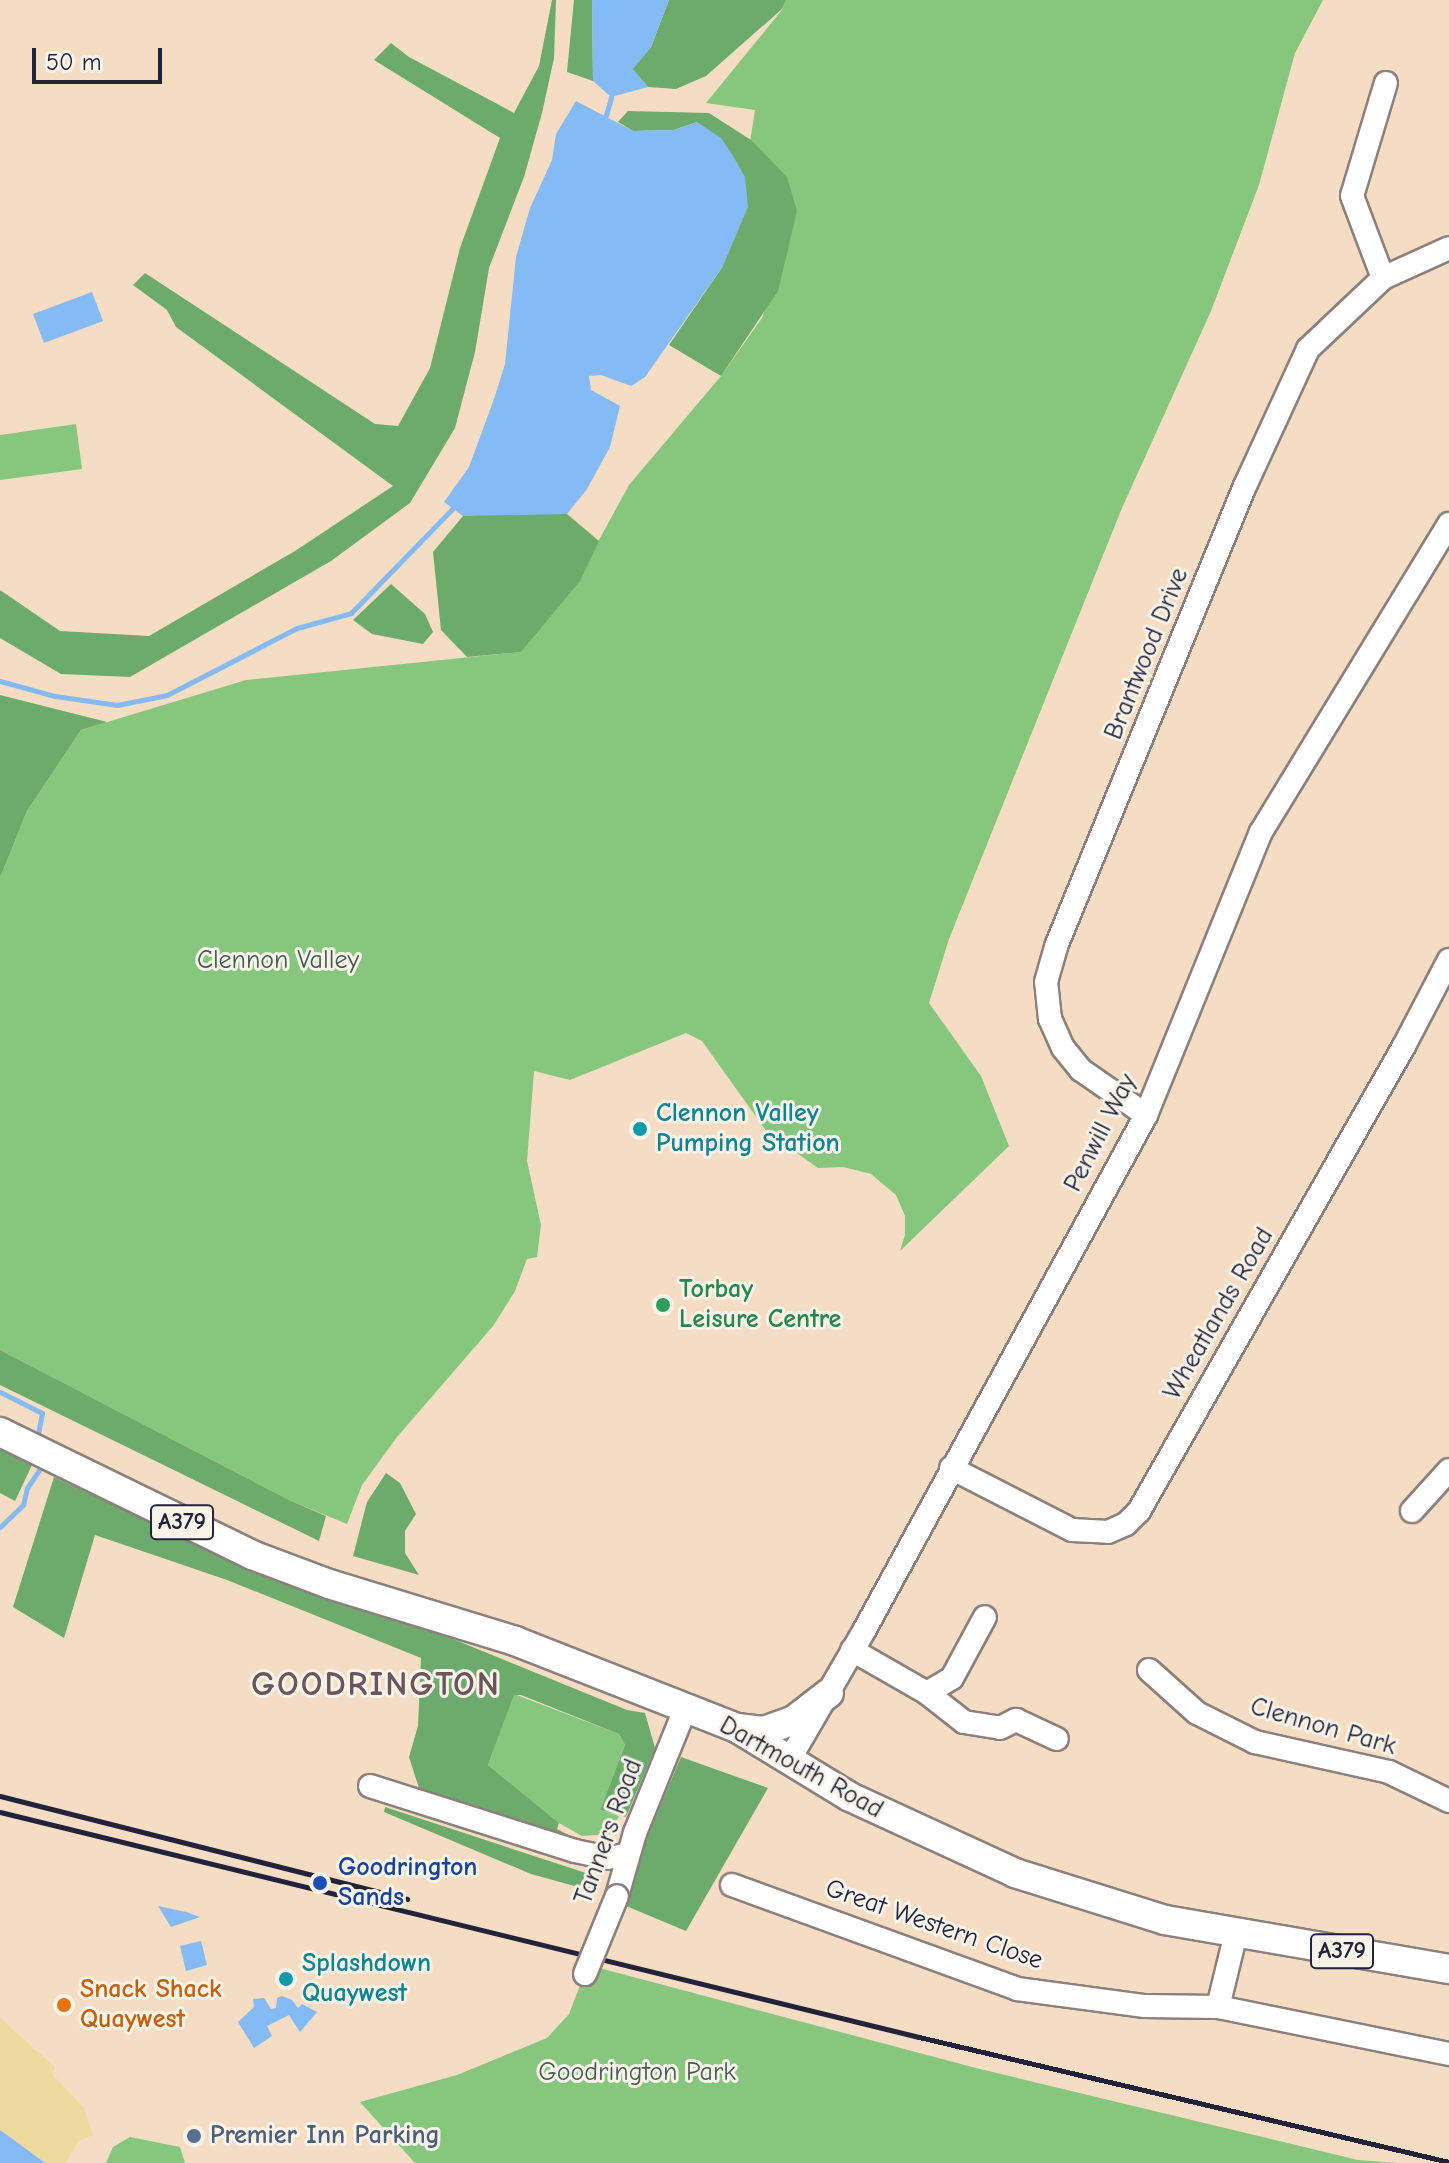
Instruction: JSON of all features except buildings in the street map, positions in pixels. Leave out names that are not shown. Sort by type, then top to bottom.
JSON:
[{"type":"main road","name":"Dartmouth Road","points":[[18,1441],[252,1555],[329,1584],[515,1641],[737,1728],[788,1762],[850,1797],[1015,1873],[1165,1920],[1449,1969]]},
{"type":"main road","name":"A379","points":[[737,1728],[764,1731],[794,1720],[829,1693]]},
{"type":"street","points":[[1383,278],[1352,196],[1386,83]]},
{"type":"street","name":"Brantwood Drive","points":[[1146,1115],[1081,1070],[1063,1048],[1050,1019],[1046,982],[1057,944],[1281,402],[1308,349],[1338,317],[1383,278],[1449,248]]},
{"type":"street","name":"Penwill Way","points":[[788,1762],[829,1693],[1146,1115],[1229,903],[1261,832],[1449,524]]},
{"type":"street","name":"Wheatlands Road","points":[[951,1468],[1072,1530],[1108,1532],[1126,1524],[1139,1511],[1404,1046],[1449,960]]},
{"type":"street","points":[[1412,1511],[1449,1470]]},
{"type":"street","points":[[927,1693],[952,1678],[985,1617]]},
{"type":"street","points":[[852,1650],[927,1693],[964,1722],[1000,1728],[1016,1720],[1057,1739]]},
{"type":"street","name":"Clennon Park","points":[[1149,1670],[1197,1713],[1255,1742],[1389,1772],[1449,1801]]},
{"type":"street","name":"Tanners Road","points":[[585,1974],[617,1896],[627,1855],[685,1709]]},
{"type":"street","points":[[370,1786],[575,1851],[607,1858],[627,1855]]},
{"type":"street","name":"Great Western Close","points":[[732,1885],[1017,1989],[1145,2006],[1218,2007],[1449,2054]]},
{"type":"street","points":[[1218,2007],[1236,1933]]},
{"type":"green space","points":[[552,0],[556,0],[554,58],[542,113],[524,177],[489,268],[475,352],[455,428],[410,503],[331,561],[130,677],[61,674],[0,638],[0,590],[60,631],[149,636],[295,551],[393,486],[176,327],[167,310],[133,285],[145,273],[375,424],[398,426],[430,368],[460,248],[500,138],[374,60],[391,43],[409,57],[514,113],[539,66]]},
{"type":"green space","points":[[574,0],[592,0],[593,81],[567,72]]},
{"type":"green space","points":[[669,0],[786,0],[782,9],[706,76],[676,89],[648,87],[632,69],[651,47]]},
{"type":"green space","name":"Clennon Valley","points":[[786,0],[1323,0],[1295,53],[1259,185],[1211,311],[1122,508],[949,939],[929,1003],[981,1076],[1009,1146],[900,1251],[905,1235],[905,1216],[896,1195],[871,1174],[843,1167],[818,1168],[767,1132],[702,1041],[686,1033],[570,1080],[534,1071],[527,1161],[541,1225],[537,1257],[527,1259],[515,1291],[493,1326],[397,1437],[362,1485],[347,1524],[289,1500],[0,1350],[0,878],[27,811],[81,730],[246,680],[521,652],[593,551],[629,485],[721,376],[762,318],[797,211],[750,142],[755,110],[706,103],[782,10]]},
{"type":"green space","points":[[628,111],[709,113],[751,140],[787,177],[797,211],[778,291],[721,376],[669,345],[723,266],[697,122],[674,130],[633,131],[618,122]]},
{"type":"green space","points":[[76,424],[82,469],[0,480],[0,435]]},
{"type":"green space","points":[[567,514],[599,541],[580,581],[521,652],[467,657],[441,630],[433,552],[463,516]]},
{"type":"green space","points":[[391,584],[425,614],[433,632],[423,644],[372,634],[353,620]]},
{"type":"green space","points":[[0,695],[107,722],[81,730],[27,811],[0,878]]},
{"type":"green space","points":[[0,1350],[289,1500],[326,1516],[319,1541],[0,1385]]},
{"type":"green space","points":[[0,1450],[32,1465],[15,1501],[0,1493]]},
{"type":"green space","points":[[386,1473],[400,1483],[416,1514],[405,1531],[405,1553],[419,1575],[353,1556],[367,1502]]},
{"type":"green space","points":[[54,1477],[270,1579],[448,1637],[627,1710],[645,1713],[655,1748],[626,1817],[600,1810],[625,1745],[619,1734],[521,1695],[514,1695],[488,1765],[559,1823],[557,1829],[572,1837],[566,1839],[419,1788],[409,1757],[418,1726],[421,1658],[227,1580],[95,1535],[64,1638],[13,1607]]},
{"type":"green space","points":[[514,1694],[619,1734],[625,1745],[600,1810],[619,1816],[610,1834],[582,1836],[559,1823],[488,1765]]},
{"type":"green space","points":[[681,1757],[768,1788],[686,1931],[619,1903]]},
{"type":"green space","points":[[385,1807],[595,1876],[589,1890],[531,1874],[384,1812]]},
{"type":"green space","name":"Goodrington Park","points":[[588,1965],[976,2068],[1358,2160],[1398,2163],[415,2163],[360,2102],[457,2075],[547,2038],[569,2014]]},
{"type":"green space","points":[[130,2137],[180,2147],[185,2163],[106,2163],[113,2147]]},
{"type":"sand","points":[[0,2018],[55,2067],[52,2074],[84,2108],[93,2135],[78,2141],[66,2163],[0,2163]]},
{"type":"water","points":[[592,0],[669,0],[651,47],[633,69],[648,87],[611,97],[593,81]]},
{"type":"water","points":[[576,101],[633,131],[674,130],[697,122],[721,138],[732,154],[745,177],[748,207],[723,266],[645,377],[631,386],[601,375],[589,376],[591,390],[620,406],[610,447],[587,489],[567,514],[463,516],[444,502],[469,467],[494,399],[505,364],[516,257],[530,208],[552,160],[556,134]]},
{"type":"water","points":[[92,292],[103,321],[44,343],[33,314]]},
{"type":"water","points":[[158,1906],[186,1912],[200,1917],[171,1927]]},
{"type":"water","points":[[201,1941],[207,1965],[186,1971],[180,1946]]},
{"type":"water","points":[[282,1996],[292,2000],[298,2008],[302,2004],[317,2012],[300,2032],[289,2015],[267,2026],[272,2036],[254,2048],[238,2022],[254,2007],[253,1999],[264,1998],[271,2009],[276,2008],[277,1998]]},
{"type":"water","points":[[0,2130],[18,2143],[45,2163],[0,2163]]},
{"type":"waterway","points":[[606,115],[611,97]]},
{"type":"waterway","points":[[0,681],[55,696],[117,705],[167,695],[297,628],[351,613],[453,508]]},
{"type":"waterway","points":[[0,1392],[42,1413],[38,1434]]},
{"type":"waterway","points":[[0,1527],[23,1505],[27,1488],[40,1469]]},
{"type":"railway","points":[[0,1796],[407,1899]]},
{"type":"railway","points":[[0,1812],[919,2037],[1449,2162]]},
{"type":"place","name":"Clennon Valley Pumping Station","points":[[640,1129]]},
{"type":"place","name":"Torbay Leisure Centre","points":[[663,1305]]},
{"type":"place","name":"Goodrington Sands","points":[[320,1883]]},
{"type":"place","name":"Splashdown Quaywest","points":[[286,1979]]},
{"type":"place","name":"Snack Shack Quaywest","points":[[64,2005]]},
{"type":"place","name":"Premier Inn Parking","points":[[194,2136]]},
{"type":"district","name":"GOODRINGTON","points":[[376,1685]]}]
